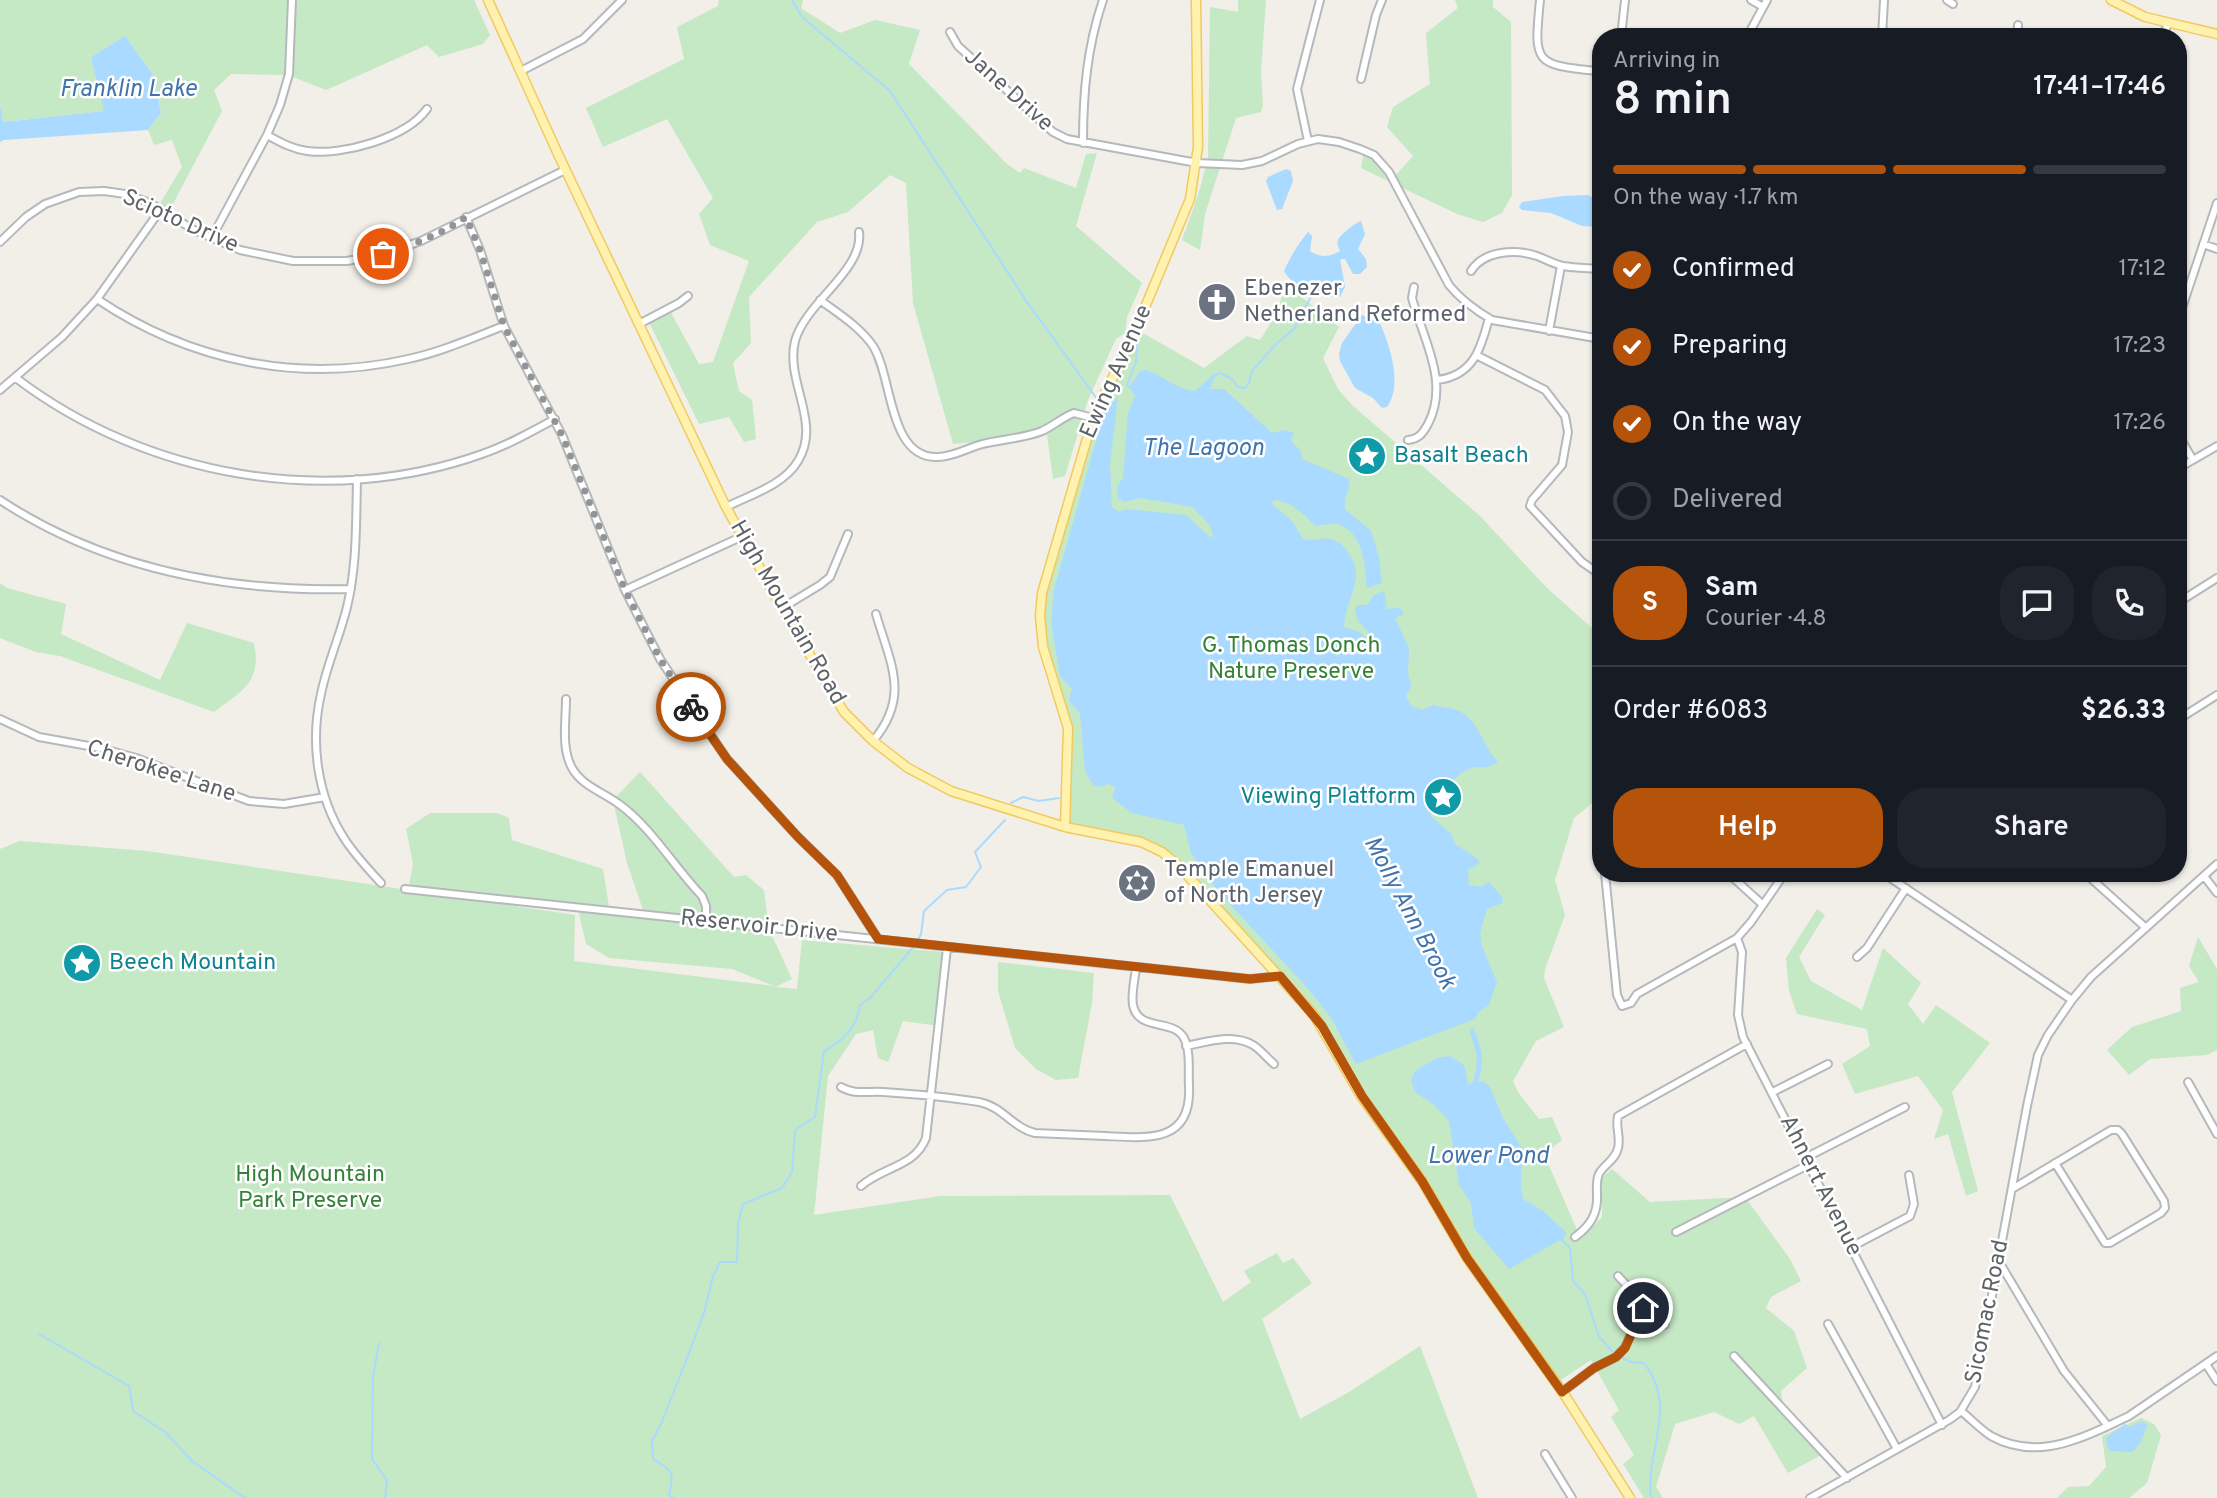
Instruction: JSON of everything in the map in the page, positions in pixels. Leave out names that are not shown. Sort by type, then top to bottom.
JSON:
[{"type":"main road","name":"High Mountain Road","points":[[488,0],[565,170],[726,506],[836,701],[853,723],[873,741],[915,772],[950,792],[1065,827],[1132,839],[1162,852],[1177,864],[1322,1026],[1362,1096],[1422,1181],[1472,1265],[1562,1392],[1630,1498]]},
{"type":"main road","name":"Ewing Avenue","points":[[1065,827],[1068,728],[1043,647],[1041,605],[1093,418],[1136,329],[1185,216],[1195,182],[1196,0]]},
{"type":"main road","points":[[2111,0],[2145,18],[2217,34]]},
{"type":"street","points":[[211,239],[267,135],[280,105],[289,75],[292,0]]},
{"type":"street","points":[[521,71],[583,38],[622,0]]},
{"type":"street","points":[[1083,143],[1084,78],[1102,0]]},
{"type":"street","points":[[1320,0],[1297,89],[1308,141],[1318,139],[1339,142],[1374,156],[1389,172],[1449,285],[1458,296],[1489,318],[1592,338]]},
{"type":"street","points":[[1361,79],[1376,14],[1382,0]]},
{"type":"street","points":[[1540,0],[1536,37],[1541,56],[1559,68],[1592,71]]},
{"type":"street","points":[[1622,28],[1625,0]]},
{"type":"street","points":[[1751,0],[1763,7]]},
{"type":"street","points":[[1752,28],[1768,0]]},
{"type":"street","points":[[1882,28],[1884,0]]},
{"type":"street","points":[[2166,28],[2168,23]]},
{"type":"street","name":"Jane Drive","points":[[950,32],[958,46],[1053,132],[1067,139],[1197,163],[1253,164],[1308,141]]},
{"type":"street","points":[[267,135],[286,145],[307,151],[345,149],[370,143],[409,126],[427,109]]},
{"type":"street","name":"Scioto Drive","points":[[0,242],[35,210],[57,198],[79,192],[104,191],[125,194],[161,209],[211,239],[240,250],[311,262],[347,261],[401,249],[450,228],[466,217],[565,170]]},
{"type":"street","points":[[2187,289],[2217,203]]},
{"type":"street","points":[[0,390],[62,337],[97,299],[161,209]]},
{"type":"street","points":[[466,217],[480,250],[504,326],[555,419],[625,590],[660,659],[719,749],[798,837],[837,875],[878,939]]},
{"type":"street","points":[[726,506],[786,476],[802,454],[807,428],[794,367],[794,348],[804,322],[855,257],[860,246],[859,232]]},
{"type":"street","points":[[2203,244],[2217,249]]},
{"type":"street","points":[[1471,271],[1486,258],[1513,252],[1536,256],[1561,266],[1592,268]]},
{"type":"street","points":[[1549,331],[1561,266]]},
{"type":"street","points":[[1408,440],[1419,436],[1432,416],[1436,403],[1437,380],[1412,298],[1414,287]]},
{"type":"street","points":[[639,324],[688,296]]},
{"type":"street","points":[[97,299],[138,324],[185,345],[243,362],[300,369],[340,369],[391,363],[449,347],[504,326]]},
{"type":"street","points":[[820,300],[857,328],[872,346],[882,365],[900,432],[918,452],[932,457],[946,456],[991,442],[1031,435],[1074,413],[1093,418]]},
{"type":"street","points":[[1437,380],[1462,374],[1476,355],[1489,318]]},
{"type":"street","points":[[1476,355],[1545,390],[1565,416],[1568,432],[1562,465],[1532,500],[1530,506],[1582,562],[1592,569]]},
{"type":"street","points":[[16,378],[60,408],[94,426],[177,460],[227,471],[309,480],[357,480],[408,473],[457,462],[504,446],[555,419]]},
{"type":"street","points":[[2187,463],[2217,446]]},
{"type":"street","points":[[2187,450],[2193,460]]},
{"type":"street","points":[[357,480],[351,589],[318,712],[317,757],[325,797],[342,836],[381,883]]},
{"type":"street","points":[[0,500],[72,540],[149,568],[234,584],[351,589]]},
{"type":"street","points":[[782,608],[830,577],[848,534]]},
{"type":"street","points":[[625,590],[743,536]]},
{"type":"street","points":[[2187,597],[2217,578]]},
{"type":"street","points":[[873,741],[888,722],[895,697],[893,676],[876,614]]},
{"type":"street","points":[[2187,714],[2217,695]]},
{"type":"street","points":[[566,699],[566,751],[575,773],[638,821],[702,896],[706,906],[706,922]]},
{"type":"street","name":"Cherokee Lane","points":[[0,719],[39,737],[100,748],[136,758],[249,801],[284,804],[325,797]]},
{"type":"street","name":"Sicomac Road","points":[[1810,1498],[1961,1411],[1975,1387],[2033,1072],[2045,1040],[2091,977],[2217,864]]},
{"type":"street","points":[[2204,876],[2217,893]]},
{"type":"street","points":[[1606,882],[1617,995],[1622,1006],[1631,1003],[1637,994],[1737,938],[1779,882]]},
{"type":"street","points":[[1738,882],[1763,905]]},
{"type":"street","points":[[1897,882],[2072,1000]]},
{"type":"street","points":[[2095,882],[2146,928]]},
{"type":"street","points":[[1857,957],[1867,948],[1906,888]]},
{"type":"street","name":"Reservoir Drive","points":[[405,889],[1250,979],[1280,976]]},
{"type":"street","name":"Ahnert Avenue","points":[[1737,938],[1742,952],[1738,1015],[1747,1044],[1942,1424]]},
{"type":"street","points":[[861,1186],[871,1177],[904,1163],[918,1153],[926,1138],[947,948]]},
{"type":"street","points":[[841,1087],[856,1092],[882,1092],[988,1105],[1000,1111],[1020,1128],[1035,1133],[1155,1138],[1166,1134],[1175,1128],[1188,1108],[1186,1046],[1184,1038],[1177,1031],[1147,1022],[1136,1012],[1133,999],[1136,967]]},
{"type":"street","points":[[1186,1046],[1228,1039],[1239,1040],[1255,1046],[1274,1065]]},
{"type":"street","points":[[1575,1237],[1596,1214],[1597,1178],[1617,1153],[1618,1116],[1747,1044]]},
{"type":"street","points":[[1773,1092],[1828,1064]]},
{"type":"street","points":[[2188,1082],[2217,1134]]},
{"type":"street","points":[[1676,1232],[1905,1107]]},
{"type":"street","points":[[2011,1189],[2055,1163],[2111,1130],[2118,1130],[2164,1201],[2165,1208],[2120,1237],[2105,1243],[2055,1163]]},
{"type":"street","points":[[1851,1247],[1910,1216],[1914,1204],[1909,1175]]},
{"type":"street","points":[[1998,1260],[2068,1377],[2108,1426]]},
{"type":"street","points":[[1618,1276],[1665,1325]]},
{"type":"street","points":[[1562,1392],[1617,1355],[1631,1338],[1643,1303]]},
{"type":"street","points":[[1828,1324],[1897,1450]]},
{"type":"street","points":[[1734,1356],[1847,1478]]},
{"type":"street","points":[[1961,1411],[1991,1435],[2011,1444],[2029,1447],[2068,1444],[2129,1416],[2217,1356]]},
{"type":"street","points":[[2206,1364],[2217,1381]]},
{"type":"street","points":[[1545,1454],[1573,1498]]},
{"type":"green space","points":[[0,0],[474,0],[490,35],[483,44],[439,57],[427,45],[326,90],[288,75],[231,74],[214,90],[222,111],[166,217],[156,210],[182,167],[172,140],[154,145],[148,130],[161,113],[154,76],[125,36],[91,57],[105,111],[2,122]]},
{"type":"green space","points":[[719,0],[803,0],[801,8],[840,33],[875,20],[920,30],[909,64],[1007,164],[1020,173],[1024,168],[1076,188],[1086,154],[1097,153],[1076,226],[1142,283],[1127,317],[1125,333],[1116,339],[1088,400],[1065,476],[1053,479],[1047,435],[953,444],[913,303],[906,183],[890,175],[848,212],[817,222],[749,297],[751,343],[733,363],[739,391],[752,400],[756,439],[744,442],[729,417],[699,424],[648,320],[669,309],[699,364],[713,362],[749,261],[710,245],[699,214],[713,198],[667,119],[603,147],[586,108],[684,59],[677,27],[718,6]]},
{"type":"green space","points":[[1238,0],[1266,0],[1261,72],[1263,106],[1261,112],[1236,118],[1205,214],[1200,250],[1182,240],[1208,159],[1210,7],[1238,12]]},
{"type":"green space","points":[[1455,0],[1493,0],[1493,7],[1511,22],[1512,195],[1502,213],[1483,222],[1457,214],[1361,168],[1364,152],[1397,174],[1413,156],[1387,127],[1393,107],[1430,84],[1426,33],[1458,8]]},
{"type":"green space","name":"G. Thomas Donch Nature Preserve","points":[[1285,284],[1339,327],[1323,358],[1338,389],[1351,404],[1481,517],[1547,588],[1592,628],[1592,803],[1574,818],[1555,880],[1565,915],[1544,978],[1564,1027],[1536,1041],[1513,1081],[1539,1119],[1552,1117],[1562,1140],[1544,1154],[1581,1239],[1602,1217],[1602,1178],[1612,1169],[1650,1202],[1745,1197],[1790,1259],[1801,1281],[1771,1297],[1766,1308],[1794,1331],[1807,1368],[1781,1391],[1783,1406],[1823,1454],[1788,1473],[1754,1416],[1739,1424],[1714,1412],[1675,1424],[1656,1487],[1663,1498],[1644,1498],[1623,1464],[1634,1455],[1611,1417],[1619,1410],[1591,1360],[1556,1383],[1401,1154],[1322,1026],[1177,864],[1152,846],[1065,827],[1069,738],[1048,666],[1041,605],[1093,418],[1136,329],[1204,368],[1247,336],[1260,340],[1278,311]]},
{"type":"green space","points":[[0,583],[7,588],[66,604],[61,634],[160,680],[187,623],[254,643],[256,657],[252,677],[241,691],[214,712],[60,656],[36,652],[0,638]]},
{"type":"green space","name":"High Mountain Park Preserve","points":[[640,772],[734,877],[746,875],[764,890],[769,929],[792,979],[775,987],[797,989],[802,940],[942,952],[939,1026],[903,1021],[888,1062],[878,1058],[873,1030],[856,1034],[828,1076],[814,1215],[940,1196],[1170,1195],[1223,1302],[1251,1282],[1244,1271],[1277,1253],[1283,1263],[1293,1258],[1312,1283],[1262,1319],[1300,1419],[1349,1392],[1420,1346],[1478,1498],[0,1498],[0,849],[20,841],[147,851],[575,915],[574,961],[774,986],[732,969],[609,958],[586,944],[578,909],[409,885],[413,864],[406,829],[430,813],[497,813],[509,818],[512,840],[603,869],[610,913],[645,916],[627,863],[613,800]]},
{"type":"green space","points":[[1817,909],[1825,915],[1799,957],[1811,981],[1862,1010],[1883,948],[1921,983],[1908,1004],[1923,1024],[1936,1005],[1990,1043],[1952,1092],[1978,1191],[1966,1196],[1948,1134],[1934,1139],[1943,1110],[1918,1076],[1855,1094],[1842,1064],[1870,1046],[1867,1029],[1797,1014],[1789,991],[1786,958]]},
{"type":"green space","points":[[2198,937],[2217,969],[2217,1050],[2207,1055],[2150,1059],[2129,1075],[2107,1050],[2132,1027],[2181,1011],[2180,988],[2199,982],[2189,966]]},
{"type":"green space","points":[[998,962],[1094,973],[1092,1003],[1078,1078],[1056,1080],[1036,1069],[1015,1048],[998,991]]},
{"type":"green space","points":[[2141,1418],[2154,1424],[2161,1435],[2147,1483],[2129,1498],[2057,1498],[2068,1487],[2089,1486],[2106,1467],[2102,1436]]},
{"type":"water","name":"Franklin Lake","points":[[125,36],[154,76],[161,113],[148,130],[0,142],[0,104],[3,122],[104,111],[91,57]]},
{"type":"water","points":[[1286,169],[1291,171],[1293,181],[1282,209],[1277,210],[1266,181],[1268,177]]},
{"type":"water","points":[[1588,195],[1592,197],[1592,227],[1582,226],[1551,213],[1522,210],[1519,207],[1522,202]]},
{"type":"water","points":[[1361,221],[1365,234],[1358,249],[1366,259],[1367,267],[1360,274],[1353,274],[1345,259],[1340,259],[1345,287],[1340,297],[1309,291],[1288,277],[1284,271],[1308,232],[1312,236],[1310,251],[1322,256],[1329,255],[1340,251],[1337,243],[1339,238]]},
{"type":"water","points":[[1362,315],[1380,323],[1391,354],[1394,388],[1387,407],[1382,408],[1373,398],[1355,388],[1340,361],[1342,343]]},
{"type":"water","name":"The Lagoon","points":[[1145,370],[1181,388],[1195,391],[1220,372],[1210,389],[1224,389],[1272,433],[1284,430],[1294,433],[1291,441],[1300,450],[1302,459],[1349,479],[1345,509],[1371,531],[1379,558],[1382,583],[1367,588],[1361,551],[1353,534],[1337,524],[1315,526],[1292,506],[1274,500],[1272,504],[1292,521],[1303,539],[1336,541],[1349,554],[1355,566],[1356,578],[1344,627],[1360,632],[1371,642],[1373,638],[1357,619],[1355,609],[1358,605],[1367,605],[1373,596],[1384,591],[1387,609],[1400,608],[1404,614],[1395,618],[1409,648],[1408,673],[1411,687],[1406,696],[1411,706],[1422,710],[1433,705],[1461,712],[1472,722],[1498,762],[1466,770],[1449,784],[1430,806],[1431,816],[1452,835],[1455,844],[1478,859],[1479,864],[1468,870],[1469,885],[1480,887],[1489,882],[1503,898],[1502,903],[1487,909],[1480,933],[1482,946],[1497,982],[1489,1005],[1478,1013],[1475,1019],[1356,1064],[1332,1019],[1311,992],[1218,891],[1191,853],[1184,825],[1132,813],[1112,798],[1115,787],[1109,784],[1099,787],[1093,785],[1085,771],[1080,714],[1069,700],[1072,689],[1060,676],[1051,622],[1054,590],[1106,405],[1115,401],[1118,396],[1110,465],[1112,507],[1119,512],[1127,509],[1186,515],[1211,538],[1213,535],[1209,524],[1192,507],[1141,498],[1124,502],[1118,498],[1117,486],[1123,478],[1128,413],[1135,396],[1129,387],[1140,371]]},
{"type":"water","name":"Lower Pond","points":[[1450,1056],[1464,1065],[1468,1084],[1483,1081],[1490,1087],[1503,1118],[1522,1148],[1523,1199],[1543,1211],[1567,1233],[1563,1237],[1564,1240],[1509,1269],[1474,1228],[1471,1203],[1459,1185],[1449,1121],[1434,1105],[1415,1092],[1411,1081],[1415,1071],[1437,1058]]},
{"type":"water","points":[[2142,1421],[2147,1424],[2146,1428],[2133,1452],[2110,1451],[2106,1444],[2107,1437],[2125,1424],[2129,1427]]},
{"type":"waterway","points":[[792,0],[802,17],[890,91],[1027,302],[1097,399]]},
{"type":"waterway","name":"Molly Ann Brook","points":[[1220,373],[1232,379],[1238,387],[1245,388],[1252,371],[1276,344],[1294,329],[1314,291]]},
{"type":"waterway","points":[[1129,387],[1127,385],[1136,362],[1137,344]]},
{"type":"waterway","points":[[1011,803],[1023,797],[1039,801],[1059,798]]},
{"type":"waterway","points":[[918,940],[924,911],[947,890],[966,887],[981,867],[975,852],[1005,820]]},
{"type":"waterway","points":[[673,1498],[669,1495],[672,1476],[664,1466],[653,1459],[652,1441],[704,1313],[713,1276],[720,1262],[737,1262],[738,1224],[743,1204],[782,1188],[792,1172],[795,1130],[815,1117],[824,1051],[848,1032],[856,1020],[860,1005],[870,998],[915,945]]},
{"type":"waterway","points":[[1472,1031],[1479,1056],[1475,1082]]},
{"type":"waterway","name":"Molly Ann Brook","points":[[1562,1240],[1570,1248],[1573,1281],[1585,1294],[1599,1337],[1615,1354]]},
{"type":"waterway","points":[[39,1334],[129,1386],[133,1411],[165,1432],[192,1461],[245,1498]]},
{"type":"waterway","points":[[379,1343],[373,1377],[372,1459],[387,1480],[385,1498]]},
{"type":"waterway","name":"Molly Ann Brook","points":[[1620,1357],[1631,1362],[1644,1363],[1654,1379],[1659,1396],[1660,1412],[1650,1480],[1651,1498]]},
{"type":"way so far","points":[[383,254],[421,241],[450,228],[466,217],[480,250],[504,326],[562,435],[625,590],[660,659],[691,707]]},
{"type":"place","name":"Ebenezer Netherland Reformed","points":[[1217,302]]},
{"type":"place","name":"Basalt Beach","points":[[1367,456]]},
{"type":"place","name":"Viewing Platform","points":[[1443,797]]},
{"type":"place","name":"Temple Emanuel of North Jersey","points":[[1137,883]]},
{"type":"place","name":"Beech Mountain","points":[[82,963]]},
{"type":"route","points":[[691,707],[727,759],[807,847],[837,875],[878,939],[1250,979],[1280,976],[1322,1026],[1377,1121],[1422,1181],[1467,1258],[1562,1392],[1594,1368],[1616,1357],[1625,1348],[1643,1308]]}]
